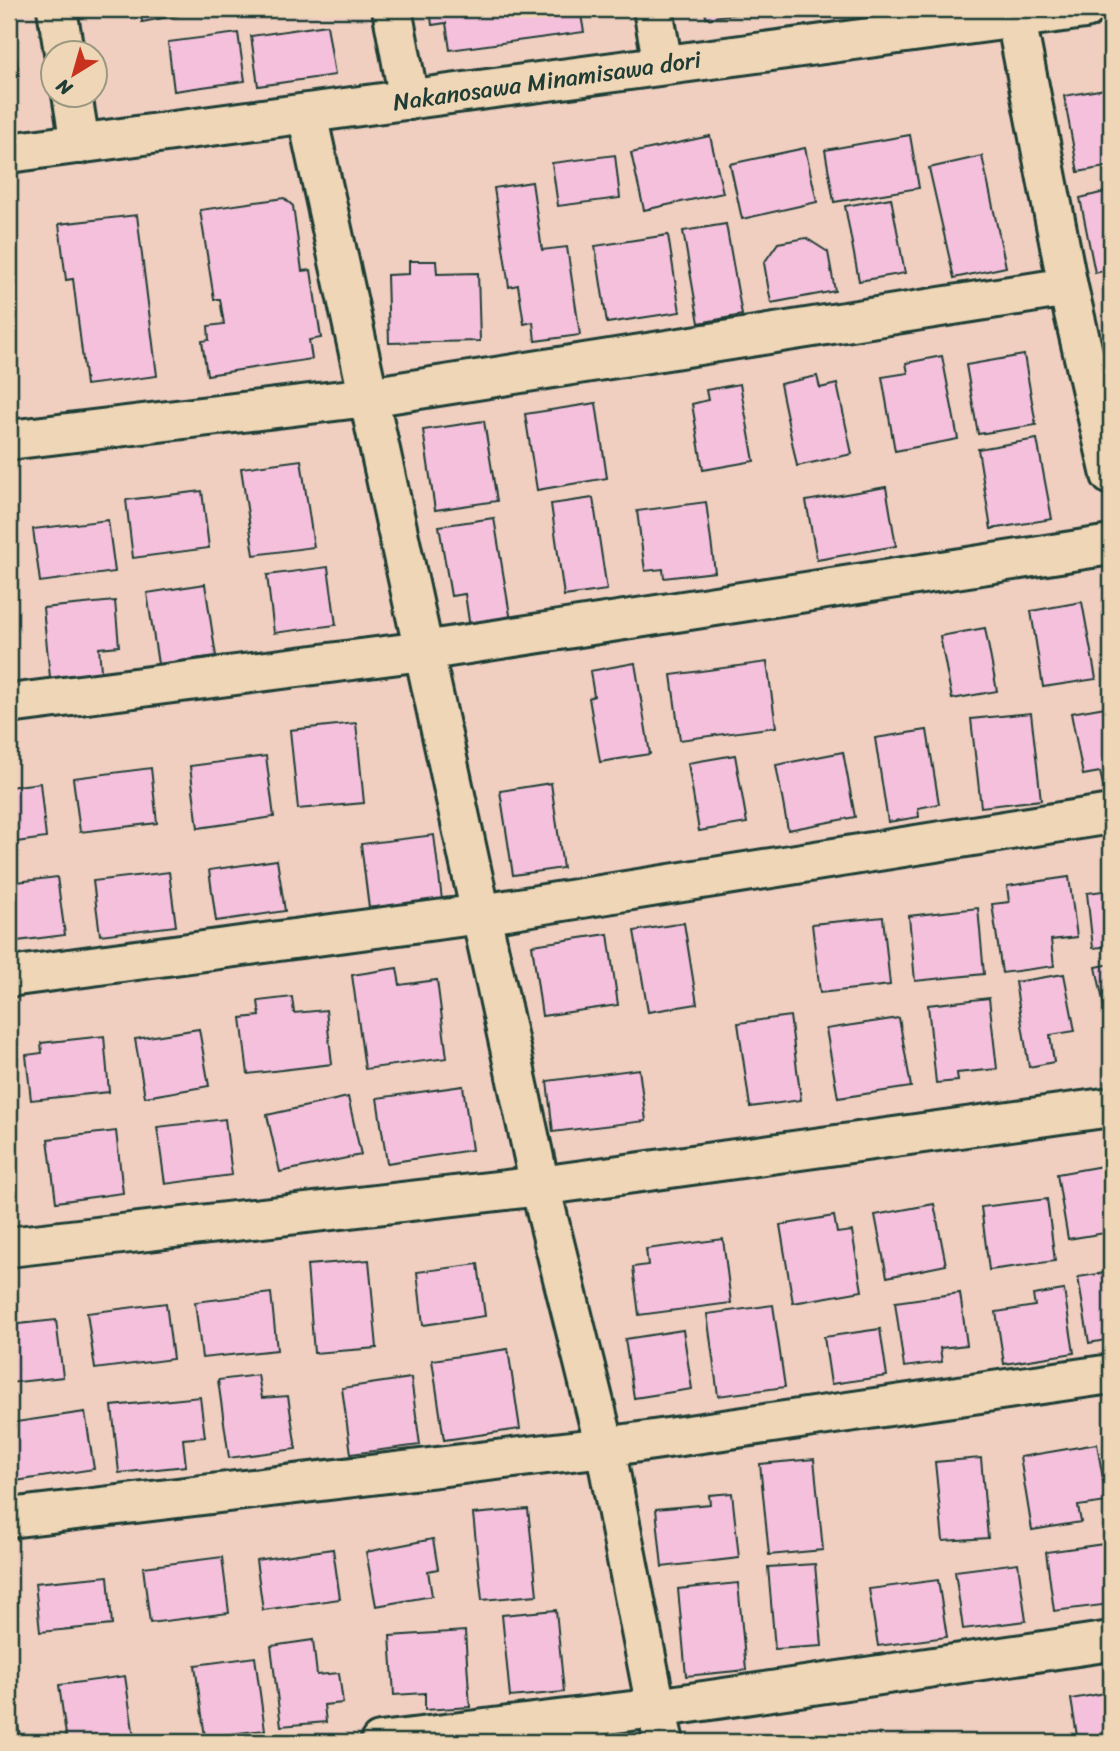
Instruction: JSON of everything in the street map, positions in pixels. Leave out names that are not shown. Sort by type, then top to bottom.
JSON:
[{"type":"street","points":[[57,9],[62,38]]},
{"type":"street","points":[[392,9],[409,100]]},
{"type":"street","points":[[653,9],[663,65]]},
{"type":"street","name":"Nakanosawa Minamisawa dori","points":[[9,153],[663,65],[917,20],[1016,19],[1085,9]]},
{"type":"street","points":[[1016,19],[1068,287],[1111,475]]},
{"type":"street","points":[[74,108],[80,144]]},
{"type":"street","points":[[307,114],[540,1186],[605,1447],[660,1725]]},
{"type":"street","points":[[9,440],[368,397],[1068,287]]},
{"type":"street","points":[[9,704],[423,651],[1111,545]]},
{"type":"street","points":[[9,977],[481,914],[1111,814]]},
{"type":"street","points":[[9,1247],[540,1186],[1111,1107]]},
{"type":"street","points":[[9,1518],[605,1447],[1111,1374]]},
{"type":"street","points":[[380,1742],[660,1725],[1111,1641]]},
{"type":"building","points":[[140,9],[211,9],[142,22]]},
{"type":"building","points":[[430,9],[580,9],[584,32],[450,50],[446,23],[432,25]]},
{"type":"building","points":[[705,9],[771,9],[706,18]]},
{"type":"building","points":[[9,17],[19,75],[9,77]]},
{"type":"building","points":[[327,25],[335,75],[258,86],[251,36]]},
{"type":"building","points":[[238,33],[245,81],[174,91],[168,42]]},
{"type":"building","points":[[1111,88],[1111,166],[1078,172],[1064,96]]},
{"type":"building","points":[[910,135],[919,188],[834,202],[825,150]]},
{"type":"building","points":[[710,136],[723,193],[644,210],[631,153]]},
{"type":"building","points":[[805,148],[817,202],[742,219],[730,164]]},
{"type":"building","points":[[615,155],[620,198],[558,206],[552,163]]},
{"type":"building","points":[[982,156],[1006,267],[954,278],[929,168]]},
{"type":"building","points":[[532,182],[542,250],[567,247],[580,335],[535,341],[533,322],[524,324],[518,285],[509,287],[494,188]]},
{"type":"building","points":[[1109,191],[1111,269],[1095,273],[1080,198]]},
{"type":"building","points":[[284,198],[293,206],[302,271],[311,270],[321,338],[309,340],[312,359],[207,375],[202,341],[209,340],[208,326],[224,324],[220,299],[214,299],[200,210]]},
{"type":"building","points":[[891,198],[905,273],[859,281],[845,206]]},
{"type":"building","points":[[137,215],[157,376],[86,385],[73,279],[66,280],[59,224]]},
{"type":"building","points":[[726,224],[742,315],[699,323],[683,231]]},
{"type":"building","points":[[668,235],[680,312],[607,323],[595,246]]},
{"type":"building","points":[[806,238],[828,252],[835,291],[771,303],[764,263],[778,243]]},
{"type":"building","points":[[409,261],[436,261],[437,274],[478,273],[480,341],[389,343],[387,275],[409,274]]},
{"type":"building","points":[[1024,355],[1036,425],[978,434],[966,365]]},
{"type":"building","points":[[942,356],[958,439],[895,451],[882,377],[908,373],[906,363]]},
{"type":"building","points":[[817,376],[820,388],[837,384],[852,454],[797,466],[780,384]]},
{"type":"building","points":[[740,384],[754,461],[703,470],[692,404],[708,400],[706,390]]},
{"type":"building","points":[[596,403],[607,478],[537,490],[525,414]]},
{"type":"building","points":[[484,421],[497,501],[435,510],[423,430]]},
{"type":"building","points":[[1037,439],[1052,519],[991,529],[978,449]]},
{"type":"building","points":[[301,460],[314,547],[254,555],[241,468]]},
{"type":"building","points":[[886,487],[896,546],[817,560],[806,501]]},
{"type":"building","points":[[202,491],[209,548],[133,558],[126,500]]},
{"type":"building","points":[[593,498],[607,590],[564,596],[551,504]]},
{"type":"building","points":[[706,502],[715,572],[664,578],[663,569],[645,571],[637,511]]},
{"type":"building","points":[[494,518],[511,621],[470,628],[465,594],[451,596],[439,526]]},
{"type":"building","points":[[108,520],[115,572],[40,582],[33,529]]},
{"type":"building","points":[[328,567],[336,625],[274,633],[267,575]]},
{"type":"building","points":[[205,584],[216,656],[158,664],[147,593]]},
{"type":"building","points":[[115,601],[119,646],[99,648],[102,681],[51,687],[43,608]]},
{"type":"building","points":[[1082,602],[1096,679],[1043,687],[1031,611]]},
{"type":"building","points":[[985,628],[997,691],[952,699],[940,636]]},
{"type":"building","points":[[767,662],[776,727],[680,740],[671,675]]},
{"type":"building","points":[[635,663],[650,754],[600,762],[589,698],[594,696],[590,671]]},
{"type":"building","points":[[1111,706],[1111,788],[1104,789],[1100,772],[1083,775],[1071,713]]},
{"type":"building","points":[[1031,713],[1041,800],[981,807],[971,719]]},
{"type":"building","points":[[356,723],[364,803],[298,809],[290,730]]},
{"type":"building","points":[[927,730],[939,804],[918,808],[919,817],[888,822],[875,738]]},
{"type":"building","points":[[843,752],[855,817],[788,830],[776,765]]},
{"type":"building","points":[[735,755],[747,823],[699,831],[688,763]]},
{"type":"building","points":[[266,756],[274,817],[198,828],[190,766]]},
{"type":"building","points":[[151,768],[157,823],[80,832],[73,778]]},
{"type":"building","points":[[40,783],[46,838],[9,843],[9,787]]},
{"type":"building","points":[[551,783],[563,868],[513,875],[500,791]]},
{"type":"building","points":[[434,835],[442,900],[369,908],[361,844]]},
{"type":"building","points":[[277,860],[285,911],[216,921],[209,870]]},
{"type":"building","points":[[169,872],[176,926],[100,935],[93,881]]},
{"type":"building","points":[[57,877],[65,935],[9,942],[9,883]]},
{"type":"building","points":[[1069,877],[1077,937],[1051,940],[1054,966],[1002,973],[992,904],[1009,902],[1007,886]]},
{"type":"building","points":[[1111,890],[1111,946],[1093,948],[1087,893]]},
{"type":"building","points":[[978,908],[984,974],[915,981],[909,916]]},
{"type":"building","points":[[883,917],[890,985],[820,993],[812,924]]},
{"type":"building","points":[[684,923],[697,1004],[648,1012],[634,931]]},
{"type":"building","points":[[608,934],[618,1005],[542,1016],[532,945]]},
{"type":"building","points":[[1111,964],[1111,1040],[1096,967]]},
{"type":"building","points":[[397,968],[400,985],[437,980],[447,1058],[365,1069],[352,975]]},
{"type":"building","points":[[1064,974],[1075,1031],[1050,1035],[1054,1062],[1029,1067],[1015,982]]},
{"type":"building","points":[[292,997],[294,1013],[326,1010],[332,1064],[248,1074],[241,1018],[260,1016],[258,1001]]},
{"type":"building","points":[[989,998],[997,1069],[957,1073],[958,1081],[936,1083],[928,1005]]},
{"type":"building","points":[[790,1016],[801,1100],[750,1107],[738,1023]]},
{"type":"building","points":[[899,1018],[911,1087],[838,1098],[826,1029]]},
{"type":"building","points":[[199,1029],[209,1086],[145,1097],[135,1039]]},
{"type":"building","points":[[104,1036],[109,1092],[31,1100],[26,1055],[42,1053],[41,1043]]},
{"type":"building","points":[[639,1069],[646,1121],[553,1132],[547,1081]]},
{"type":"building","points":[[463,1086],[472,1150],[387,1163],[377,1098]]},
{"type":"building","points":[[348,1097],[361,1155],[280,1172],[267,1115]]},
{"type":"building","points":[[225,1119],[232,1175],[165,1184],[157,1127]]},
{"type":"building","points":[[116,1131],[123,1193],[56,1202],[48,1139]]},
{"type":"building","points":[[9,1150],[16,1211],[9,1212]]},
{"type":"building","points":[[1108,1165],[1111,1183],[1111,1232],[1068,1239],[1057,1174]]},
{"type":"building","points":[[1047,1199],[1055,1261],[989,1270],[981,1207]]},
{"type":"building","points":[[934,1204],[946,1265],[887,1277],[875,1215]]},
{"type":"building","points":[[834,1216],[837,1233],[852,1231],[862,1291],[793,1303],[780,1225]]},
{"type":"building","points":[[723,1239],[731,1303],[639,1315],[633,1267],[648,1265],[646,1249]]},
{"type":"building","points":[[369,1260],[377,1348],[314,1353],[307,1265]]},
{"type":"building","points":[[478,1264],[485,1316],[423,1325],[417,1272]]},
{"type":"building","points":[[1111,1272],[1111,1339],[1089,1343],[1078,1277]]},
{"type":"building","points":[[1064,1290],[1074,1353],[1004,1364],[996,1312],[1035,1306],[1033,1295]]},
{"type":"building","points":[[271,1293],[277,1350],[202,1358],[195,1302]]},
{"type":"building","points":[[960,1293],[967,1345],[940,1348],[942,1362],[904,1367],[895,1302]]},
{"type":"building","points":[[166,1303],[173,1359],[95,1369],[87,1313]]},
{"type":"building","points":[[773,1305],[785,1387],[718,1396],[707,1314]]},
{"type":"building","points":[[56,1320],[63,1377],[9,1383],[9,1325]]},
{"type":"building","points":[[880,1329],[887,1376],[831,1384],[824,1337]]},
{"type":"building","points":[[683,1330],[692,1389],[634,1398],[625,1339]]},
{"type":"building","points":[[508,1349],[520,1429],[444,1440],[432,1360]]},
{"type":"building","points":[[258,1375],[262,1398],[288,1396],[296,1449],[229,1458],[218,1380]]},
{"type":"building","points":[[411,1378],[420,1445],[351,1454],[342,1388]]},
{"type":"building","points":[[200,1397],[205,1437],[183,1439],[186,1466],[119,1473],[112,1406]]},
{"type":"building","points":[[85,1412],[94,1469],[9,1482],[9,1423]]},
{"type":"building","points":[[1097,1444],[1107,1502],[1078,1506],[1081,1522],[1032,1530],[1020,1457]]},
{"type":"building","points":[[981,1458],[988,1538],[943,1541],[935,1462]]},
{"type":"building","points":[[814,1459],[823,1550],[769,1555],[760,1464]]},
{"type":"building","points":[[732,1493],[739,1558],[662,1567],[656,1509],[710,1504],[709,1495]]},
{"type":"building","points":[[528,1509],[537,1595],[482,1600],[473,1514]]},
{"type":"building","points":[[433,1539],[438,1569],[428,1571],[432,1596],[376,1606],[366,1552]]},
{"type":"building","points":[[1104,1544],[1111,1604],[1054,1611],[1046,1552]]},
{"type":"building","points":[[333,1549],[340,1599],[263,1610],[256,1560]]},
{"type":"building","points":[[222,1557],[229,1613],[150,1623],[143,1567]]},
{"type":"building","points":[[1018,1563],[1026,1621],[963,1629],[955,1571]]},
{"type":"building","points":[[815,1564],[822,1646],[775,1649],[768,1567]]},
{"type":"building","points":[[108,1576],[112,1625],[40,1632],[35,1583]]},
{"type":"building","points":[[938,1580],[947,1637],[878,1646],[869,1589]]},
{"type":"building","points":[[738,1583],[746,1670],[686,1676],[678,1589]]},
{"type":"building","points":[[556,1610],[564,1692],[510,1697],[502,1615]]},
{"type":"building","points":[[465,1631],[470,1707],[425,1710],[425,1693],[394,1695],[390,1636]]},
{"type":"building","points":[[313,1640],[317,1675],[339,1673],[343,1703],[324,1705],[326,1722],[281,1726],[271,1646]]},
{"type":"building","points":[[255,1657],[265,1730],[205,1737],[195,1665]]},
{"type":"building","points":[[125,1676],[134,1737],[67,1742],[59,1685]]},
{"type":"building","points":[[10,1679],[21,1742],[9,1742]]},
{"type":"building","points":[[1111,1692],[1111,1742],[1078,1742],[1071,1699]]}]
